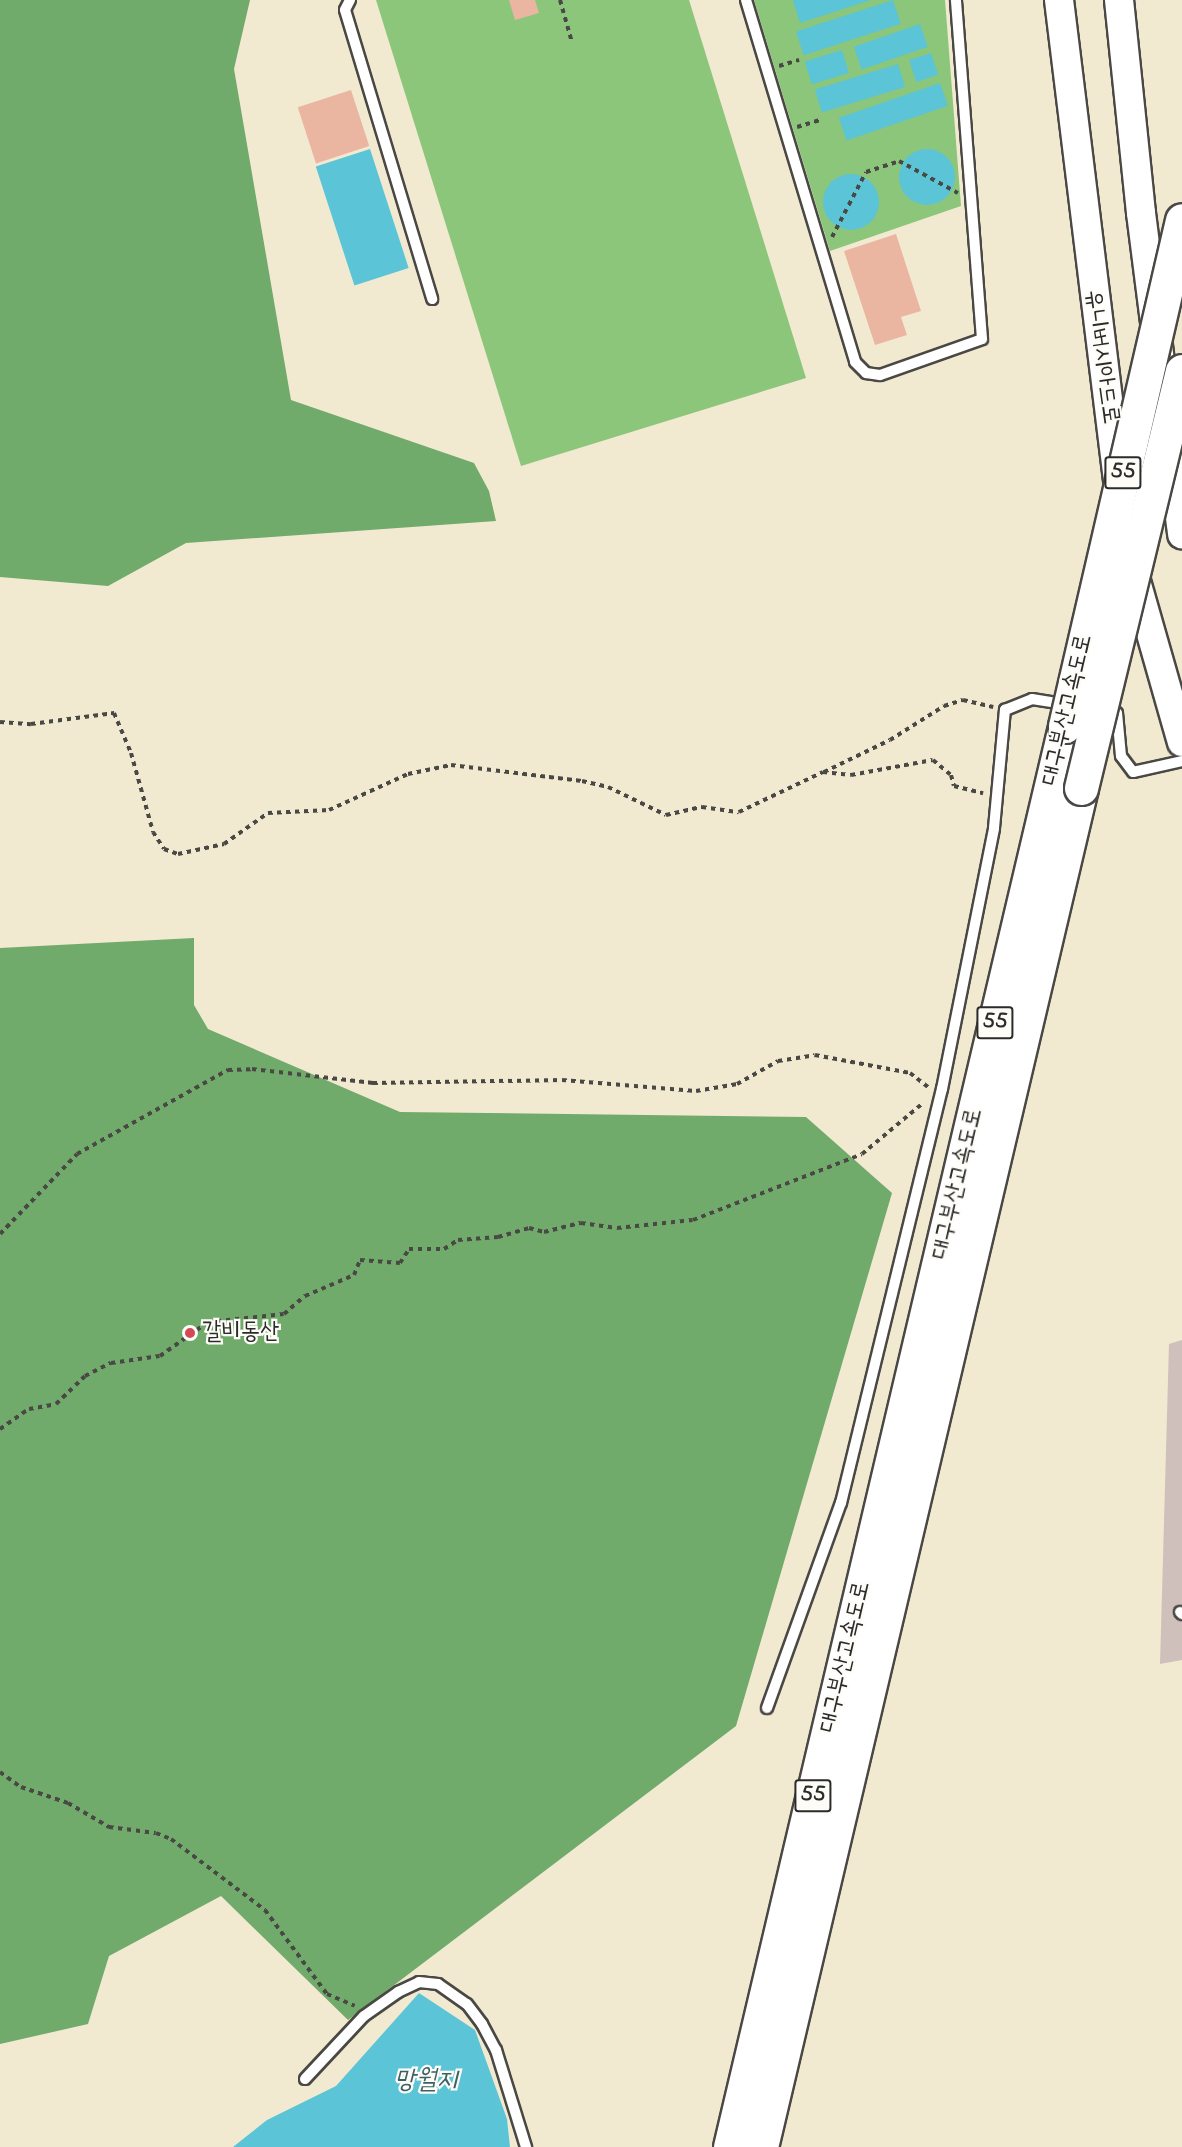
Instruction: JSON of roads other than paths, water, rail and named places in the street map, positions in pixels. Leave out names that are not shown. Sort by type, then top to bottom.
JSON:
[{"type":"highway","name":"대구부산고속도로","points":[[941,1323],[1065,726],[1182,220]]},
{"type":"highway","name":"대구부산고속도로","points":[[730,2147],[1081,788],[1182,371]]},
{"type":"highway","name":"대구부산고속도로","points":[[761,2147],[910,1450]]},
{"type":"main road","name":"유니버시아드로","points":[[1059,0],[1126,545],[1182,742]]},
{"type":"main road","points":[[1119,0],[1182,534]]},
{"type":"main road","points":[[1135,148],[1182,274]]},
{"type":"lane","points":[[350,0],[345,10],[432,299]]},
{"type":"lane","points":[[746,0],[855,362],[866,373],[880,375],[982,339],[956,0]]},
{"type":"lane","points":[[766,1708],[841,1503],[942,1089],[994,828],[1005,710],[1032,699],[1117,712],[1120,756],[1133,772],[1182,761]]},
{"type":"lane","points":[[305,2079],[369,2013],[419,1982],[438,1984],[467,2004],[496,2050],[526,2147]]},
{"type":"water","points":[[793,0],[871,0],[800,23]]},
{"type":"water","points":[[893,0],[901,24],[804,55],[796,32]]},
{"type":"water","points":[[920,24],[928,47],[862,69],[854,47]]},
{"type":"water","points":[[842,50],[849,73],[812,84],[805,61]]},
{"type":"water","points":[[931,53],[938,75],[916,82],[909,60]]},
{"type":"water","points":[[898,64],[905,87],[822,112],[815,89]]},
{"type":"water","points":[[940,83],[948,106],[847,141],[839,118]]},
{"type":"water","points":[[370,149],[409,268],[354,285],[316,167]]},
{"type":"water","points":[[927,149],[938,151],[947,157],[953,166],[955,177],[953,188],[947,197],[938,203],[927,205],[916,203],[907,197],[901,188],[899,177],[901,166],[907,157],[916,151]]},
{"type":"water","points":[[851,174],[862,176],[871,182],[877,191],[879,202],[877,213],[871,222],[862,228],[851,230],[840,228],[831,222],[825,213],[823,202],[825,191],[831,182],[840,176]]},
{"type":"water","name":"망월지","points":[[419,1993],[475,2030],[507,2119],[510,2147],[233,2147],[267,2120],[336,2086]]},
{"type":"place","name":"갈비동산","points":[[190,1333]]}]
